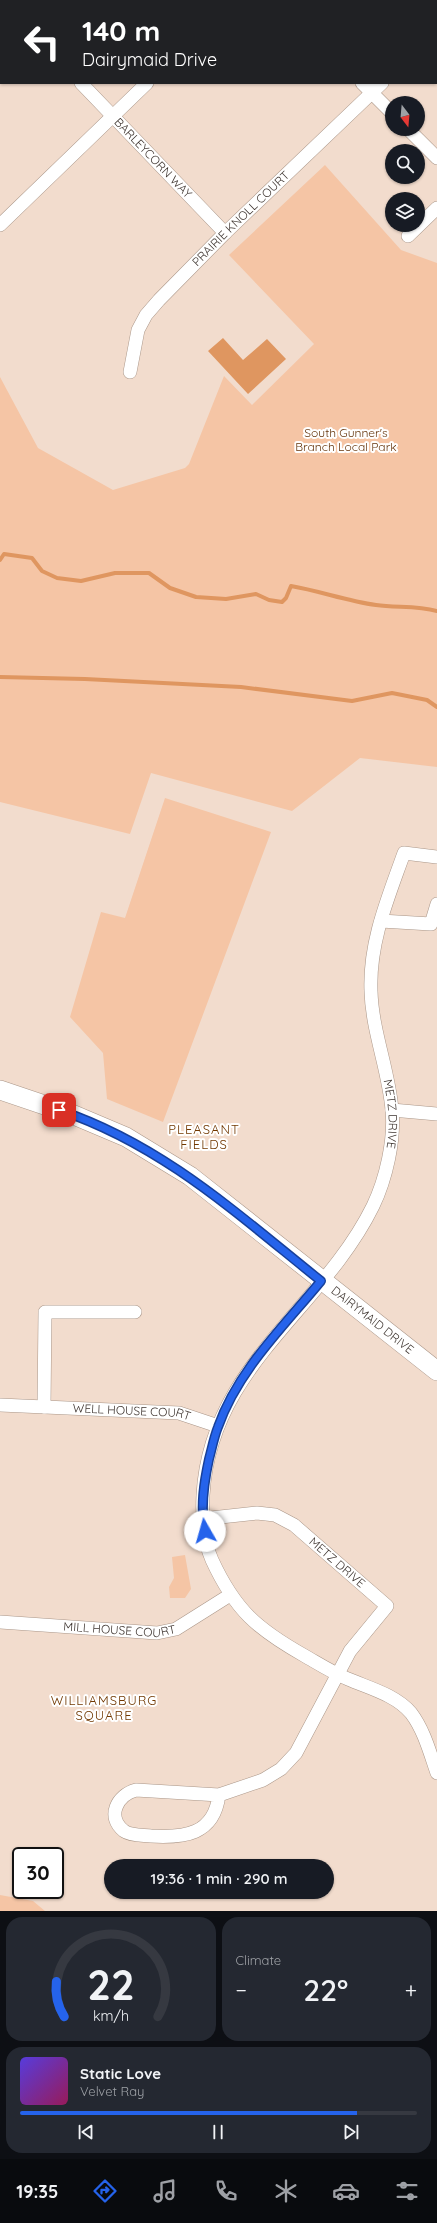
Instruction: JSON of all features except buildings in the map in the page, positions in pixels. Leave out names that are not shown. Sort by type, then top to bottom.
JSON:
[{"type":"street","name":"BARLEYCORN WAY","points":[[82,84],[114,116],[224,234]]},
{"type":"street","points":[[0,225],[146,84]]},
{"type":"street","points":[[363,84],[385,106]]},
{"type":"street","name":"PRAIRIE KNOLL COURT","points":[[130,372],[138,330],[146,315],[224,234],[381,84]]},
{"type":"street","points":[[415,136],[437,158]]},
{"type":"street","points":[[408,236],[437,208]]},
{"type":"street","name":"METZ DRIVE","points":[[437,857],[404,853],[381,921],[371,965],[370,994],[378,1046],[392,1110],[391,1141],[374,1203],[352,1244],[249,1368],[232,1395],[218,1426],[204,1480],[202,1519],[210,1556],[230,1595],[252,1621],[271,1636],[338,1675],[396,1700],[410,1712],[420,1727],[437,1773]]},
{"type":"street","points":[[381,921],[431,924],[437,904]]},
{"type":"street","name":"DAIRYMAID DRIVE","points":[[0,1090],[74,1115],[126,1137],[190,1176],[321,1281],[437,1371]]},
{"type":"street","points":[[392,1110],[437,1114]]},
{"type":"street","points":[[44,1407],[45,1312],[136,1312]]},
{"type":"street","name":"WELL HOUSE COURT","points":[[0,1405],[179,1413],[218,1426]]},
{"type":"street","name":"METZ DRIVE","points":[[202,1519],[257,1513],[275,1515],[294,1525],[387,1606],[350,1651],[338,1675]]},
{"type":"street","name":"MILL HOUSE COURT","points":[[0,1622],[157,1633],[176,1629],[230,1595]]},
{"type":"street","points":[[219,1795],[218,1809],[213,1818],[191,1834],[176,1837],[138,1835],[125,1831],[116,1822],[114,1811],[117,1802],[126,1793],[136,1790],[219,1795],[263,1780],[281,1768],[296,1753],[338,1675]]},
{"type":"green space","name":"South Gunner's Branch Local Park","points":[[325,165],[401,250],[437,263],[437,767],[360,758],[292,811],[151,773],[130,834],[0,802],[0,377],[38,448],[113,490],[185,468],[189,464],[224,376],[252,405],[314,344],[229,255]]},
{"type":"green space","points":[[165,798],[271,832],[163,1122],[107,1099],[103,1053],[70,1017],[101,912],[125,918]]},
{"type":"green space","points":[[185,1555],[191,1589],[185,1598],[170,1598],[169,1587],[174,1578],[172,1557]]},
{"type":"green space","points":[[0,1895],[12,1897],[12,1899],[33,1901],[45,1911],[0,1911]]},
{"type":"shaded area","points":[[223,338],[243,360],[267,339],[286,359],[248,394],[208,351]]},
{"type":"waterway","points":[[0,560],[4,554],[32,558],[42,571],[57,578],[81,581],[115,573],[149,573],[170,588],[196,597],[226,599],[256,594],[269,600],[282,602],[286,598],[291,586],[365,603],[384,606],[422,608],[437,611]]},
{"type":"waterway","points":[[0,677],[85,679],[241,687],[352,701],[392,693],[427,700],[437,707]]},
{"type":"district","name":"PLEASANT FIELDS","points":[[204,1136]]},
{"type":"district","name":"WILLIAMSBURG SQUARE","points":[[104,1708]]},
{"type":"route","points":[[59,1110],[126,1137],[190,1176],[321,1281],[249,1368],[232,1395],[218,1426],[204,1480],[202,1519],[205,1531]]}]
